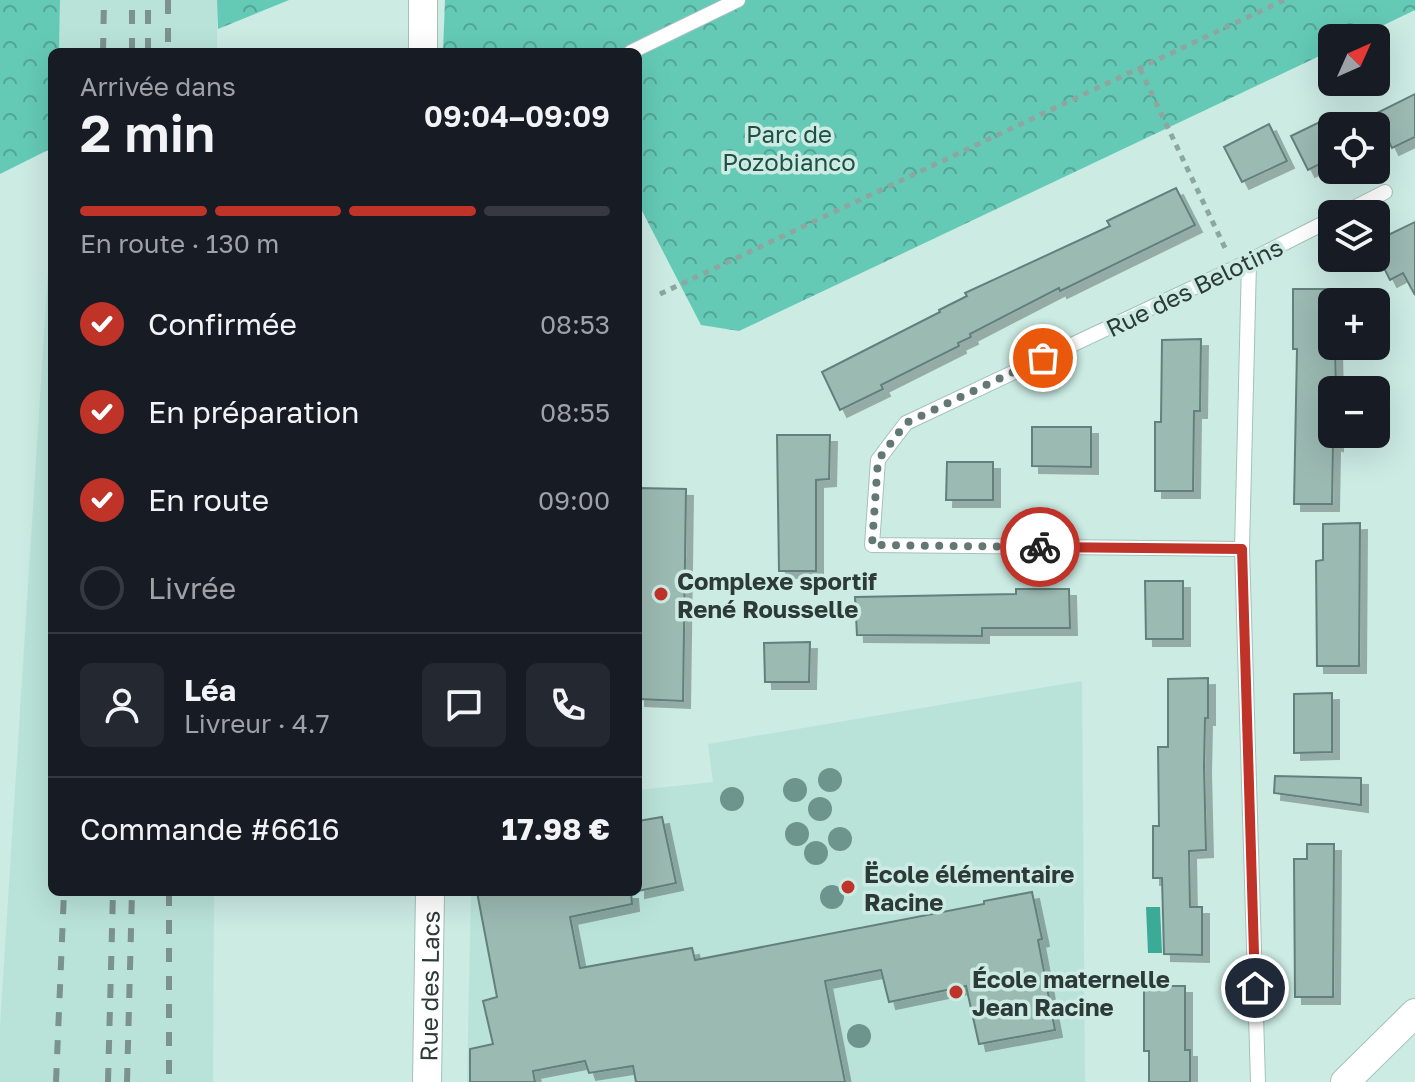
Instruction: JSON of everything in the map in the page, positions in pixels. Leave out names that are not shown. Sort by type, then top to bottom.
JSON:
[{"type":"street","points":[[423,0],[423,48]]},
{"type":"street","name":"Rue des Lacs","points":[[427,1082],[430,896]]},
{"type":"street","points":[[1345,1082],[1415,1013]]},
{"type":"lane","points":[[639,48],[738,0]]},
{"type":"lane","points":[[1369,200],[1385,192]]},
{"type":"lane","name":"Rue des Belotins","points":[[1242,549],[872,545],[878,460],[906,423],[1318,226]]},
{"type":"lane","points":[[1242,265],[1242,549],[1258,1082]]},
{"type":"path","points":[[660,294],[1284,0]]},
{"type":"path","points":[[1140,69],[1242,265]]},
{"type":"shaded area","points":[[60,0],[217,0],[217,48],[59,48]]},
{"type":"shaded area","points":[[48,271],[48,896],[214,896],[213,1082],[0,1082],[0,1026]]},
{"type":"shaded area","name":"Ëcole élémentaire Racine","points":[[1082,681],[1085,1082],[467,1082],[471,896],[642,896],[642,790],[713,782],[708,744]]},
{"type":"shaded area","points":[[1146,907],[1160,907],[1162,953],[1148,953]]},
{"type":"green space","points":[[0,0],[60,0],[59,48],[48,48],[48,150],[0,174]]},
{"type":"green space","points":[[217,0],[289,0],[218,29]]},
{"type":"green space","name":"Parc de Pozobianco","points":[[445,0],[1415,0],[1415,10],[1386,24],[1318,24],[1318,57],[739,331],[701,325],[642,211],[642,48],[443,48]]},
{"type":"building","points":[[1415,94],[1415,137],[1392,148],[1390,112],[1379,112]]},
{"type":"building","points":[[1318,123],[1318,165],[1308,170],[1291,136]]},
{"type":"building","points":[[1269,124],[1287,161],[1242,182],[1224,147]]},
{"type":"building","points":[[1176,188],[1195,225],[1060,291],[1059,288],[970,334],[971,337],[958,343],[959,346],[881,385],[883,389],[840,410],[822,372],[940,312],[967,296],[965,293],[1110,226],[1107,221]]},
{"type":"building","points":[[1415,222],[1415,295],[1403,273],[1390,280],[1386,272],[1390,272],[1390,234]]},
{"type":"building","points":[[1293,289],[1318,289],[1318,360],[1335,360],[1336,376],[1318,376],[1318,448],[1333,448],[1332,504],[1294,504],[1297,349],[1293,349]]},
{"type":"building","points":[[1201,339],[1200,411],[1194,411],[1193,491],[1155,491],[1155,422],[1161,422],[1162,340]]},
{"type":"building","points":[[1032,427],[1091,427],[1091,467],[1032,466]]},
{"type":"building","points":[[777,435],[830,435],[829,479],[816,480],[816,571],[779,571]]},
{"type":"building","points":[[947,462],[993,462],[993,500],[946,500]]},
{"type":"building","name":"Complexe sportif René Rousselle","points":[[642,488],[686,489],[683,701],[642,699]]},
{"type":"building","points":[[1360,523],[1359,666],[1317,666],[1316,561],[1323,560],[1323,524]]},
{"type":"building","points":[[1145,581],[1183,581],[1183,639],[1146,639]]},
{"type":"building","points":[[1016,589],[1069,589],[1070,628],[982,628],[982,636],[857,635],[855,597],[1016,594]]},
{"type":"building","points":[[810,642],[809,682],[765,682],[764,643]]},
{"type":"building","points":[[1208,678],[1204,766],[1206,850],[1189,851],[1190,907],[1202,907],[1202,955],[1164,954],[1162,878],[1153,878],[1153,826],[1159,826],[1158,747],[1168,747],[1168,679]]},
{"type":"building","points":[[1332,693],[1332,752],[1294,753],[1294,694]]},
{"type":"building","points":[[1275,776],[1361,778],[1361,805],[1274,793]]},
{"type":"building","points":[[662,817],[676,883],[642,890],[642,820]]},
{"type":"building","points":[[1307,844],[1334,844],[1333,997],[1295,997],[1294,859],[1307,859]]},
{"type":"building","points":[[1032,892],[1055,1030],[979,1044],[966,986],[889,1002],[881,970],[825,981],[845,1082],[636,1082],[633,1066],[589,1073],[585,1061],[533,1071],[535,1082],[470,1082],[470,1049],[493,1044],[483,1001],[497,997],[478,896],[631,896],[632,904],[570,917],[580,968],[692,948],[695,960]]},
{"type":"building","points":[[1144,986],[1185,986],[1185,1050],[1190,1050],[1190,1082],[1149,1082],[1149,1051],[1144,1051]]},
{"type":"railway","points":[[103,48],[104,0]]},
{"type":"railway","points":[[132,0],[132,48]]},
{"type":"railway","points":[[148,0],[148,48]]},
{"type":"railway","points":[[168,0],[168,48]]},
{"type":"railway","points":[[56,1082],[64,896]]},
{"type":"railway","points":[[108,1082],[113,896]]},
{"type":"railway","points":[[127,1082],[132,896]]},
{"type":"railway","points":[[169,896],[169,1082]]},
{"type":"way so far","points":[[1040,547],[872,545],[878,460],[906,423],[1043,358]]},
{"type":"place","name":"Complexe sportif René Rousselle","points":[[661,594]]},
{"type":"place","name":"Ëcole élémentaire Racine","points":[[848,887]]},
{"type":"place","name":"École maternelle Jean Racine","points":[[956,992]]},
{"type":"route","points":[[1040,547],[1242,549],[1255,988]]}]
